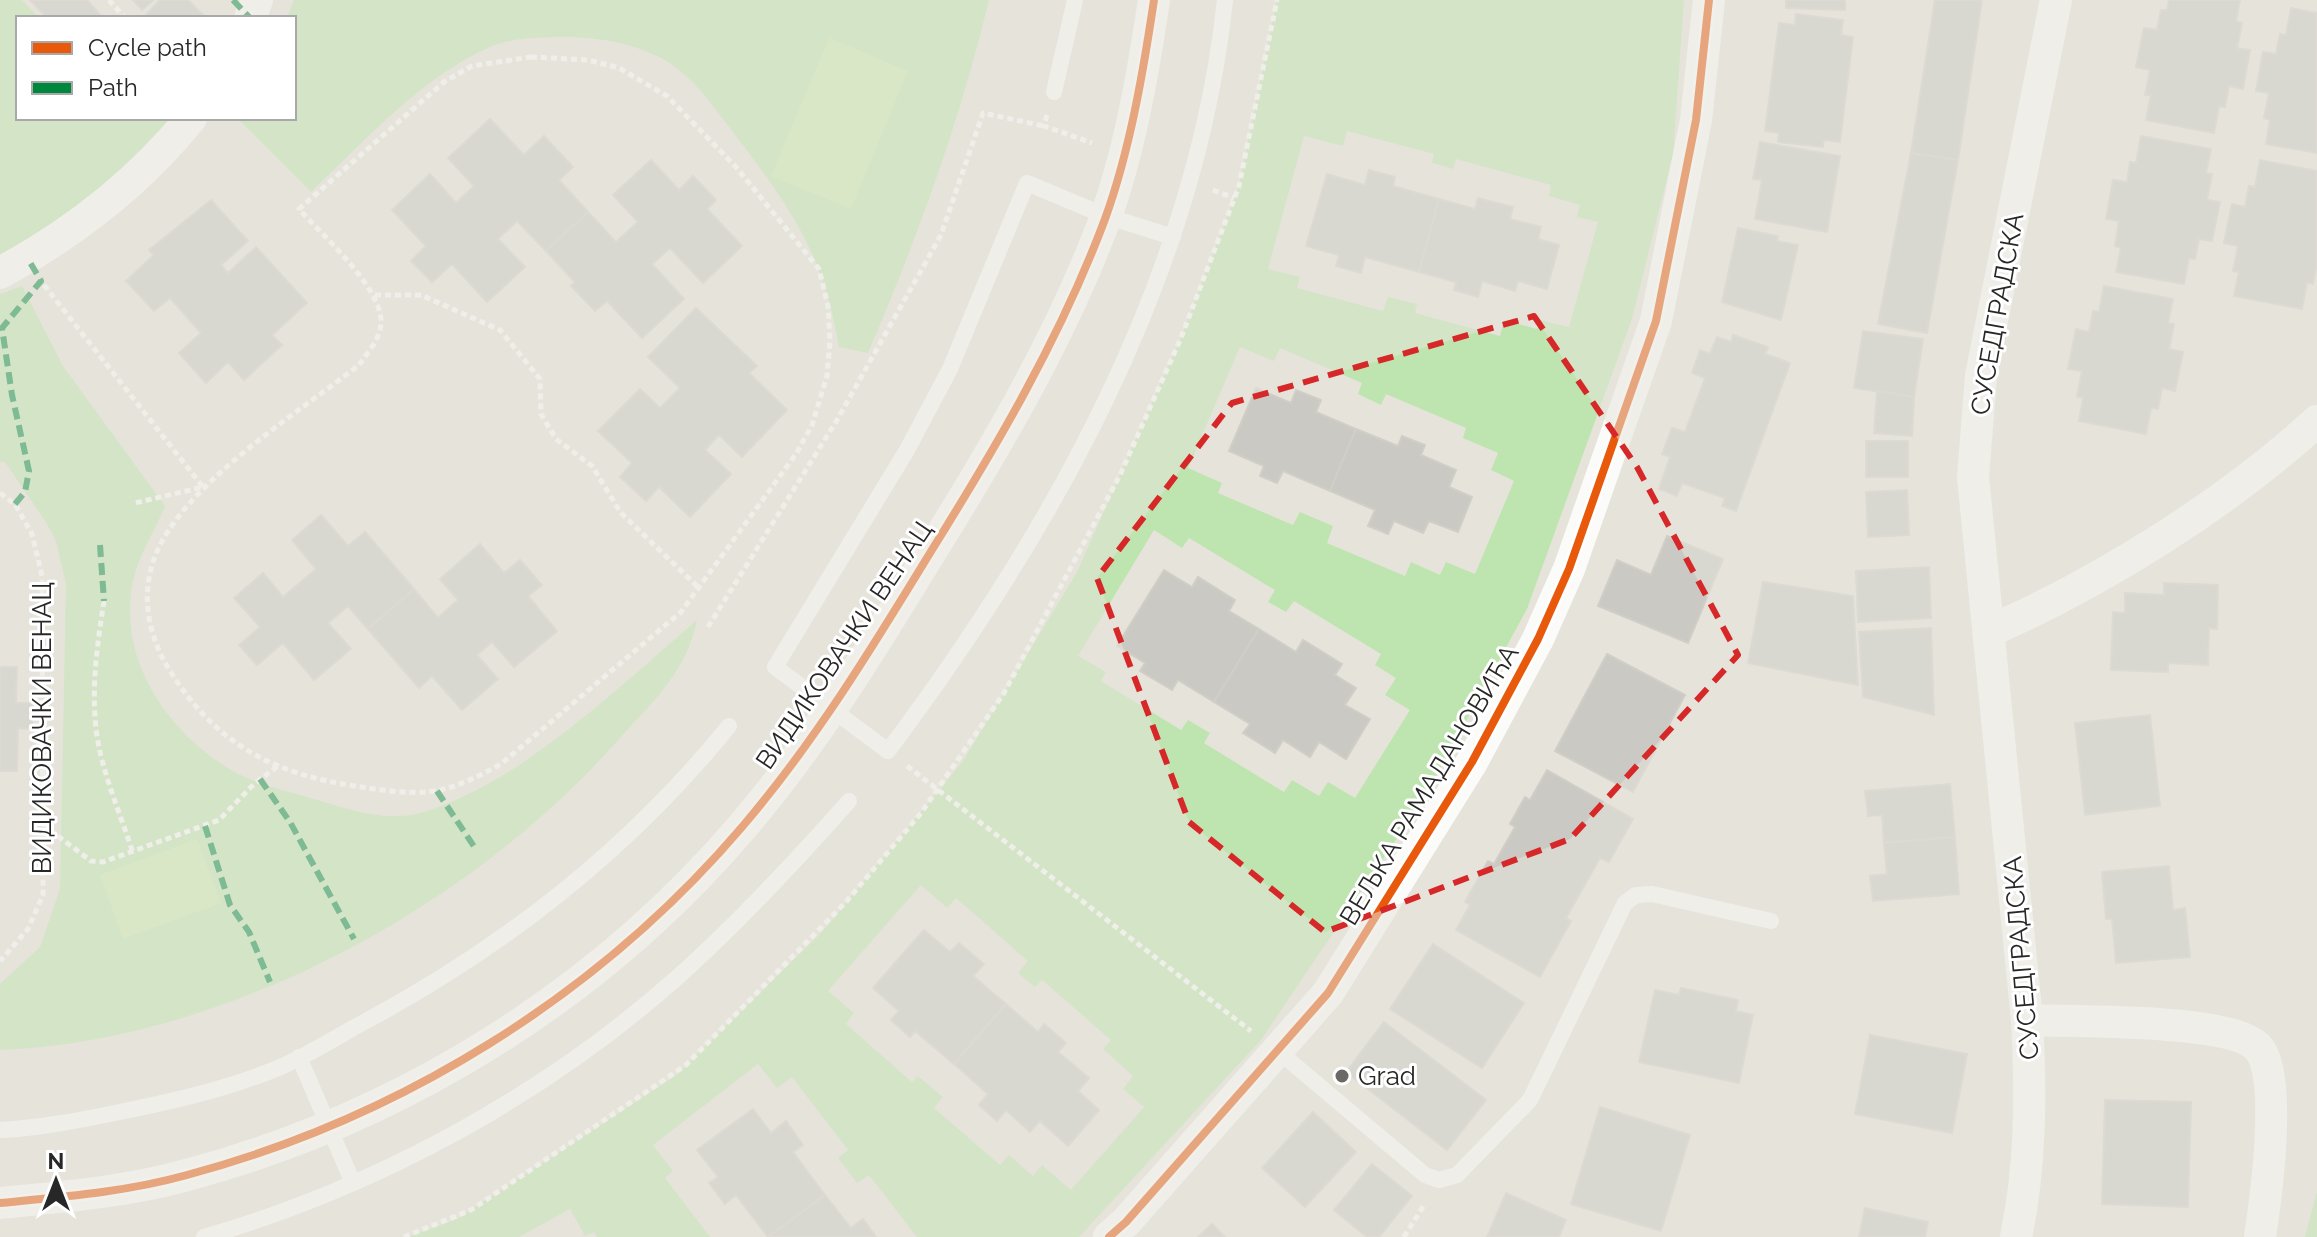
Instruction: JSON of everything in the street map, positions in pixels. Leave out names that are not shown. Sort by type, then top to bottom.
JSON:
[{"type":"street","name":"ВИДИКОВАЧКИ ВЕНАЦ","points":[[0,1203],[111,1190],[182,1177],[329,1127],[439,1073],[515,1027],[619,950],[679,895],[742,827],[832,708],[991,452],[1067,311],[1106,216],[1145,59],[1154,0]]},
{"type":"street","name":"ВЕЉКА РАМАДАНОВИЋА","points":[[1109,1237],[1126,1222],[1328,993],[1472,762],[1538,639],[1569,569],[1662,295],[1696,120],[1709,0]]},
{"type":"street","name":"СУСЕДГРАДСКА","points":[[2016,1237],[2028,1143],[2031,1087],[1973,477],[1981,376],[2056,0]]},
{"type":"street","points":[[0,273],[34,255],[89,217],[170,144],[189,120]]},
{"type":"street","points":[[1990,631],[2098,576],[2183,522],[2287,448],[2317,421]]},
{"type":"street","points":[[2027,1020],[2202,1027],[2235,1034],[2255,1044],[2266,1062],[2270,1097],[2267,1179],[2260,1237]]},
{"type":"lane","points":[[1054,92],[1075,0]]},
{"type":"lane","points":[[1173,237],[1106,216],[1027,183],[956,355],[915,437],[775,667],[888,751],[992,604],[1070,468],[1118,373],[1173,237],[1201,130],[1225,0]]},
{"type":"lane","points":[[0,1130],[100,1116],[189,1098],[278,1068],[407,1000],[485,952],[554,901],[633,833],[694,769],[729,726]]},
{"type":"lane","points":[[204,1237],[353,1183],[476,1120],[579,1054],[678,977],[759,899],[849,801]]},
{"type":"lane","points":[[1278,1051],[1425,1175],[1439,1180],[1457,1175],[1530,1100],[1625,903],[1636,895],[1652,894],[1771,921]]},
{"type":"lane","points":[[299,1057],[353,1183]]},
{"type":"path","points":[[109,0],[123,16]]},
{"type":"path","points":[[560,57],[619,68],[667,96],[794,235],[819,269],[828,306],[827,376],[812,425],[796,454],[681,612],[511,756],[469,781],[437,791],[391,791],[309,779],[244,750],[193,707],[151,636],[146,606],[153,560],[163,538],[203,487],[359,365],[375,343],[382,322],[375,295],[299,209],[444,82],[472,66],[501,60],[560,57]]},
{"type":"path","points":[[1044,126],[1054,92]]},
{"type":"path","points":[[708,627],[837,420],[941,235],[983,113],[1044,126],[1123,154]]},
{"type":"path","points":[[41,281],[56,305],[203,487]]},
{"type":"path","points":[[375,295],[421,295],[500,330],[540,379],[541,414],[556,439],[592,466],[621,513],[698,587]]},
{"type":"path","points":[[135,503],[203,487]]},
{"type":"path","points":[[104,601],[98,641],[95,720],[101,759],[133,853]]},
{"type":"path","points":[[888,751],[1278,1051]]},
{"type":"path","points":[[41,823],[91,861],[103,862],[219,820],[254,784],[278,766]]},
{"type":"path","points":[[1404,1237],[1439,1180]]},
{"type":"highlighted area","points":[[1534,316],[1637,467],[1738,655],[1570,839],[1325,932],[1189,822],[1097,578],[1232,403]]},
{"type":"green space","points":[[0,0],[22,0],[37,16],[16,16],[16,120],[172,120],[115,177],[0,259]]},
{"type":"green space","points":[[294,0],[989,0],[965,90],[936,179],[868,353],[839,347],[823,281],[799,227],[713,106],[693,82],[656,55],[617,42],[590,38],[535,38],[490,47],[441,75],[417,93],[311,192],[239,120],[296,120],[296,16],[288,16]]},
{"type":"green space","points":[[1277,0],[1684,0],[1673,154],[1632,319],[1527,609],[1424,798],[1261,1040],[1079,1237],[917,1237],[869,1175],[857,1183],[838,1158],[848,1150],[792,1077],[777,1088],[758,1064],[653,1145],[673,1171],[665,1178],[710,1237],[597,1237],[594,1232],[585,1236],[570,1209],[519,1237],[407,1237],[457,1219],[675,1076],[822,932],[963,761],[1077,572],[1181,338],[1239,186]],"holes":[[[1347,131],[1434,154],[1432,163],[1453,169],[1456,159],[1551,185],[1549,196],[1580,205],[1577,217],[1598,222],[1569,327],[1540,320],[1537,329],[1504,320],[1500,336],[1415,313],[1417,304],[1388,297],[1383,311],[1297,288],[1300,277],[1268,269],[1304,136],[1343,146]],[[1240,347],[1274,361],[1280,348],[1362,383],[1358,394],[1381,405],[1386,394],[1466,428],[1463,438],[1498,453],[1491,470],[1514,481],[1475,574],[1446,562],[1440,575],[1411,562],[1405,576],[1327,543],[1333,526],[1300,512],[1293,525],[1218,493],[1222,483],[1188,468]],[[1154,530],[1182,548],[1189,538],[1275,590],[1268,602],[1286,612],[1294,601],[1381,654],[1375,665],[1396,678],[1385,695],[1410,710],[1355,798],[1328,782],[1319,796],[1292,780],[1284,792],[1204,743],[1210,733],[1188,720],[1181,730],[1101,681],[1106,672],[1078,656]],[[921,885],[947,908],[956,898],[1028,961],[1018,973],[1035,987],[1042,980],[1111,1040],[1103,1049],[1133,1076],[1123,1089],[1144,1107],[1071,1190],[1042,1165],[1033,1176],[1009,1155],[1000,1165],[934,1108],[943,1097],[918,1076],[912,1082],[846,1024],[854,1013],[828,991]]]},
{"type":"green space","points":[[829,38],[908,71],[851,209],[771,176]]},
{"type":"green space","points":[[22,286],[63,366],[165,506],[135,573],[130,603],[131,632],[138,661],[166,712],[186,735],[208,755],[242,776],[377,815],[420,813],[457,800],[531,757],[602,703],[697,620],[677,671],[619,739],[560,800],[492,857],[418,909],[339,954],[256,992],[171,1022],[85,1041],[0,1050],[0,984],[40,947],[60,889],[66,584],[56,541],[47,524],[5,462],[0,462],[0,294]]},
{"type":"green space","points":[[197,839],[221,903],[123,939],[100,875]]},
{"type":"green space","points":[[2317,1191],[2317,1237],[2305,1237]]},
{"type":"building","points":[[30,0],[87,0],[101,16],[45,16]]},
{"type":"building","points":[[133,0],[153,0],[142,10]]},
{"type":"building","points":[[160,0],[188,0],[204,16],[145,16]]},
{"type":"building","points":[[1786,0],[1845,0],[1845,10],[1786,8]]},
{"type":"building","points":[[1935,0],[1982,0],[1958,160],[1911,153]]},
{"type":"building","points":[[2169,0],[2240,0],[2236,21],[2242,23],[2237,48],[2250,50],[2243,89],[2229,86],[2225,107],[2219,106],[2214,133],[2146,120],[2151,95],[2145,95],[2150,70],[2136,67],[2144,28],[2157,30],[2161,10],[2167,10]]},
{"type":"building","points":[[2291,8],[2317,13],[2317,153],[2266,144],[2270,120],[2264,118],[2269,93],[2256,91],[2263,52],[2276,54],[2280,34],[2286,35]]},
{"type":"building","points":[[1796,14],[1843,20],[1841,35],[1853,37],[1840,142],[1824,140],[1823,147],[1778,142],[1779,133],[1765,131],[1779,23],[1795,25]]},
{"type":"building","points":[[490,119],[524,155],[544,136],[573,167],[559,180],[588,212],[546,251],[517,221],[498,239],[525,267],[487,302],[452,264],[432,282],[411,261],[426,246],[392,210],[430,174],[456,203],[474,186],[448,158]]},
{"type":"building","points":[[2141,136],[2211,149],[2206,173],[2212,174],[2207,200],[2220,202],[2212,241],[2199,239],[2195,259],[2189,258],[2184,284],[2116,272],[2121,248],[2115,246],[2119,221],[2106,219],[2113,180],[2127,182],[2130,162],[2136,163]]},
{"type":"building","points":[[1760,142],[1840,156],[1827,232],[1755,219],[1762,180],[1753,179]]},
{"type":"building","points":[[1911,153],[1958,160],[1927,333],[1878,324]]},
{"type":"building","points":[[651,160],[679,190],[693,176],[716,200],[707,209],[742,246],[703,283],[670,248],[652,264],[684,299],[642,338],[607,301],[595,311],[571,286],[575,282],[546,251],[588,212],[616,242],[638,222],[613,195]]},
{"type":"building","points":[[2260,160],[2317,171],[2317,263],[2313,284],[2307,282],[2302,309],[2234,296],[2239,272],[2233,271],[2238,246],[2224,243],[2232,204],[2245,207],[2249,186],[2255,187]]},
{"type":"building","points":[[1369,170],[1395,177],[1393,186],[1439,199],[1419,272],[1365,257],[1361,273],[1336,266],[1339,255],[1306,246],[1327,174],[1365,185]]},
{"type":"building","points":[[1478,198],[1513,207],[1510,219],[1541,227],[1538,239],[1559,245],[1547,289],[1518,281],[1515,291],[1482,281],[1478,297],[1454,290],[1456,282],[1419,272],[1439,199],[1475,209]]},
{"type":"building","points":[[211,200],[248,241],[221,265],[228,273],[256,247],[307,303],[272,335],[282,345],[244,380],[228,362],[206,383],[179,353],[201,333],[170,298],[154,311],[126,281],[154,255],[149,250]]},
{"type":"building","points":[[1738,228],[1778,236],[1777,241],[1798,245],[1781,320],[1722,302]]},
{"type":"building","points":[[2104,286],[2173,299],[2168,323],[2174,324],[2169,349],[2183,352],[2175,391],[2162,388],[2158,409],[2151,408],[2146,434],[2079,421],[2083,398],[2077,396],[2082,371],[2068,369],[2076,329],[2089,332],[2093,311],[2099,312]]},
{"type":"building","points":[[696,308],[757,366],[749,373],[787,410],[742,457],[719,435],[705,450],[731,474],[690,517],[659,487],[646,501],[620,477],[632,463],[598,431],[640,389],[660,408],[680,388],[648,357]]},
{"type":"building","points":[[1863,331],[1923,339],[1914,397],[1854,388]]},
{"type":"building","points":[[1733,335],[1768,347],[1765,354],[1790,363],[1736,511],[1722,506],[1725,498],[1682,483],[1677,496],[1659,489],[1670,457],[1662,454],[1672,428],[1685,432],[1705,378],[1692,373],[1700,350],[1710,354],[1717,337],[1731,342]]},
{"type":"building","points":[[1256,388],[1291,403],[1296,390],[1321,400],[1316,412],[1356,429],[1330,491],[1283,471],[1277,483],[1260,476],[1264,466],[1229,451]]},
{"type":"building","points":[[1877,391],[1914,397],[1912,436],[1874,433]]},
{"type":"building","points":[[1356,429],[1398,446],[1402,436],[1425,445],[1421,455],[1456,470],[1449,487],[1472,497],[1458,532],[1429,521],[1423,533],[1394,521],[1388,534],[1368,526],[1375,510],[1330,491]]},
{"type":"building","points":[[1866,441],[1908,441],[1908,477],[1866,477]]},
{"type":"building","points":[[1907,490],[1909,535],[1868,537],[1866,492]]},
{"type":"building","points":[[321,515],[348,546],[365,532],[414,589],[368,629],[348,606],[328,623],[351,649],[314,680],[283,643],[257,665],[239,645],[260,627],[234,598],[263,573],[283,597],[316,569],[292,540]]},
{"type":"building","points":[[1667,536],[1723,559],[1688,643],[1598,606],[1617,560],[1651,575]]},
{"type":"building","points":[[480,544],[504,573],[520,560],[542,585],[528,596],[557,631],[514,667],[492,642],[477,655],[498,679],[462,710],[432,676],[419,688],[368,629],[414,589],[438,618],[458,600],[440,579]]},
{"type":"building","points":[[1929,567],[1931,618],[1858,622],[1856,571]]},
{"type":"building","points":[[1164,570],[1192,587],[1198,577],[1235,600],[1229,611],[1259,629],[1214,702],[1178,680],[1172,690],[1140,671],[1145,663],[1117,646]]},
{"type":"building","points":[[1763,582],[1853,596],[1858,685],[1748,663]]},
{"type":"building","points":[[2164,583],[2218,585],[2217,629],[2209,628],[2208,665],[2168,663],[2168,672],[2111,670],[2113,612],[2125,613],[2125,593],[2164,595]]},
{"type":"building","points":[[1931,628],[1934,715],[1863,697],[1859,632]]},
{"type":"building","points":[[1259,629],[1296,652],[1303,640],[1342,664],[1335,675],[1356,688],[1345,705],[1370,719],[1346,759],[1319,742],[1310,757],[1283,740],[1275,753],[1243,733],[1250,724],[1214,702]]},
{"type":"building","points":[[1607,654],[1685,695],[1633,792],[1555,751]]},
{"type":"building","points":[[0,667],[17,667],[16,703],[33,703],[32,729],[18,728],[17,771],[0,771]]},
{"type":"building","points":[[2150,715],[2160,806],[2085,815],[2075,723]]},
{"type":"building","points":[[1547,770],[1633,819],[1609,862],[1600,858],[1566,918],[1571,921],[1540,977],[1456,930],[1470,905],[1465,902],[1488,861],[1494,864],[1515,827],[1510,824],[1525,797],[1530,800]]},
{"type":"building","points":[[1950,784],[1955,837],[1884,843],[1882,815],[1868,816],[1865,791]]},
{"type":"building","points":[[1955,837],[1959,894],[1873,901],[1870,876],[1887,874],[1884,843]]},
{"type":"building","points":[[2169,866],[2173,910],[2185,908],[2190,957],[2116,963],[2112,919],[2106,919],[2102,872]]},
{"type":"building","points":[[924,930],[950,952],[959,943],[984,964],[973,976],[1006,1004],[954,1064],[915,1031],[910,1037],[891,1020],[899,1011],[873,988]]},
{"type":"building","points":[[1433,944],[1524,1003],[1482,1068],[1390,1009]]},
{"type":"building","points":[[1681,988],[1738,1000],[1736,1011],[1753,1015],[1739,1083],[1639,1062],[1655,990],[1679,995]]},
{"type":"building","points":[[1006,1004],[1038,1032],[1044,1024],[1066,1043],[1058,1052],[1089,1078],[1078,1091],[1099,1110],[1068,1146],[1040,1121],[1030,1132],[1006,1110],[997,1121],[979,1105],[988,1094],[954,1064]]},
{"type":"building","points":[[1384,1022],[1486,1100],[1447,1150],[1346,1072]]},
{"type":"building","points":[[1870,1035],[1967,1054],[1952,1133],[1855,1114]]},
{"type":"building","points":[[2105,1100],[2191,1102],[2188,1207],[2102,1204]]},
{"type":"building","points":[[1600,1107],[1690,1135],[1661,1231],[1571,1204]]},
{"type":"building","points":[[753,1109],[771,1133],[786,1121],[803,1145],[793,1152],[825,1195],[768,1237],[736,1195],[725,1204],[709,1183],[718,1177],[697,1150]]},
{"type":"building","points":[[1313,1112],[1356,1152],[1305,1207],[1262,1168]]},
{"type":"building","points":[[1372,1164],[1412,1196],[1379,1237],[1367,1237],[1334,1210]]},
{"type":"building","points":[[1506,1193],[1566,1220],[1559,1237],[1487,1237]]},
{"type":"building","points":[[825,1195],[851,1228],[863,1219],[876,1237],[768,1237]]},
{"type":"building","points":[[1865,1208],[1928,1222],[1925,1237],[1859,1237]]},
{"type":"building","points":[[1212,1224],[1225,1237],[1198,1237]]},
{"type":"marked path","points":[[233,0],[248,16]]},
{"type":"marked path","points":[[15,504],[25,492],[29,471],[12,395],[2,328],[41,281],[28,259]]},
{"type":"marked path","points":[[100,545],[104,601]]},
{"type":"marked path","points":[[260,779],[290,822],[354,939]]},
{"type":"marked path","points":[[437,791],[475,848]]},
{"type":"marked path","points":[[205,826],[230,905],[249,932],[270,982]]},
{"type":"cycle path","points":[[0,1203],[94,1193],[164,1181],[266,1151],[343,1120],[418,1084],[490,1043],[559,996],[624,945],[686,888],[742,827],[818,728],[979,473],[1048,349],[1088,263],[1114,193],[1135,111],[1154,0]]},
{"type":"cycle path","points":[[1109,1237],[1126,1222],[1328,993],[1472,762],[1538,639],[1569,569],[1656,321],[1696,120],[1709,0]]},
{"type":"place","name":"Grad","points":[[1342,1076]]}]
